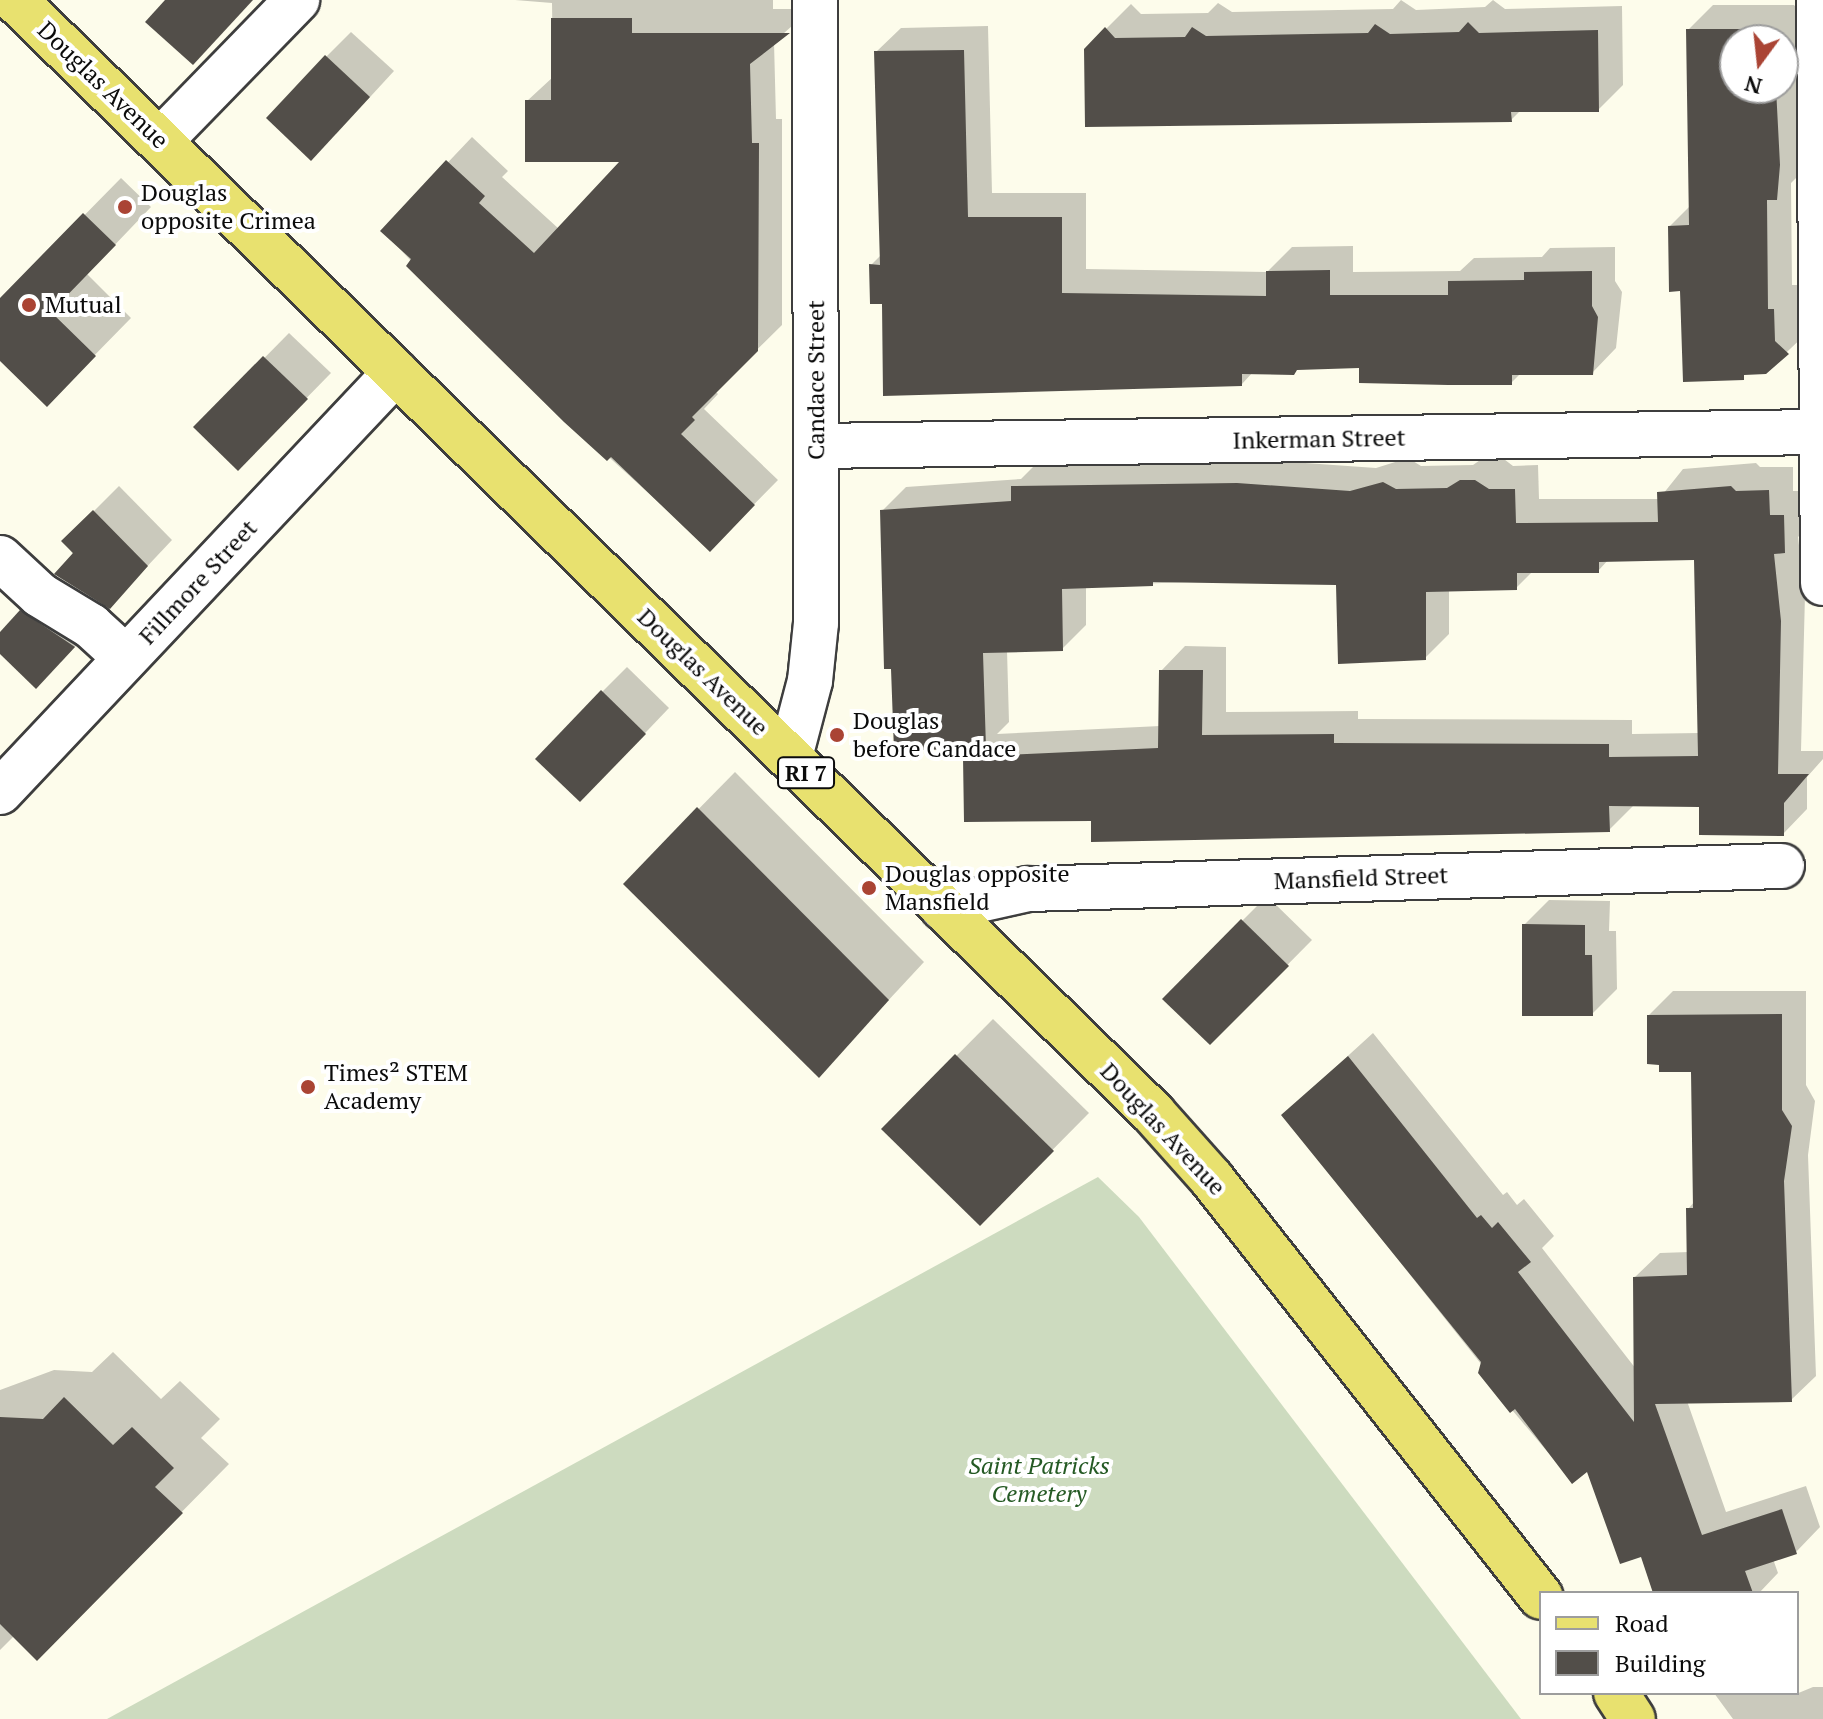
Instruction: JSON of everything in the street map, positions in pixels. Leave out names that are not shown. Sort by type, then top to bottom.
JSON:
[{"type":"main road","name":"Douglas Avenue","points":[[15,0],[1182,1144],[1539,1594]]},
{"type":"main road","points":[[1617,1695],[1633,1719]]},
{"type":"street","points":[[160,141],[297,0]]},
{"type":"street","name":"Candace Street","points":[[790,757],[815,649],[815,0]]},
{"type":"street","points":[[1819,0],[1823,583]]},
{"type":"street","name":"Fillmore Street","points":[[0,792],[396,372]]},
{"type":"street","name":"Inkerman Street","points":[[816,446],[1822,432]]},
{"type":"street","points":[[0,558],[40,595],[91,626],[126,658]]},
{"type":"street","name":"Mansfield Street","points":[[943,908],[1028,889],[1782,866]]},
{"type":"green space","name":"Saint Patricks Cemetery","points":[[1098,1177],[1139,1217],[1521,1719],[107,1719]]},
{"type":"building","points":[[165,0],[253,0],[193,65],[145,22]]},
{"type":"building","points":[[551,18],[632,18],[632,33],[790,33],[750,64],[752,143],[759,143],[758,351],[692,417],[695,420],[681,434],[755,505],[710,552],[611,457],[607,461],[564,422],[406,266],[411,259],[380,231],[446,160],[485,196],[479,203],[534,253],[619,162],[525,162],[525,100],[551,100]]},
{"type":"building","points":[[1468,22],[1479,33],[1598,30],[1599,112],[1511,112],[1512,122],[1085,127],[1084,49],[1105,27],[1115,38],[1185,37],[1192,27],[1206,36],[1368,33],[1375,24],[1390,34],[1459,32]]},
{"type":"building","points":[[1686,29],[1719,29],[1719,104],[1777,104],[1780,165],[1777,200],[1767,200],[1768,309],[1774,309],[1775,341],[1789,354],[1766,374],[1744,375],[1744,380],[1683,382],[1680,291],[1669,292],[1668,226],[1689,225]]},
{"type":"building","points":[[964,50],[968,217],[1062,217],[1062,293],[1266,296],[1266,271],[1330,270],[1330,295],[1448,295],[1448,281],[1524,280],[1524,272],[1592,271],[1592,306],[1598,317],[1593,375],[1512,375],[1512,385],[1359,383],[1359,368],[1297,370],[1294,375],[1242,374],[1242,386],[883,396],[882,304],[870,304],[869,264],[880,265],[874,51]]},
{"type":"building","points":[[325,55],[370,97],[311,161],[266,118]]},
{"type":"building","name":"Mutual","points":[[83,213],[116,245],[51,312],[96,356],[47,407],[0,361],[0,298]]},
{"type":"building","points":[[263,356],[308,399],[238,471],[193,427]]},
{"type":"building","points":[[1460,480],[1475,480],[1489,489],[1515,489],[1516,523],[1658,522],[1657,492],[1731,486],[1736,491],[1769,490],[1770,515],[1784,515],[1785,553],[1774,554],[1781,621],[1778,774],[1809,774],[1784,803],[1784,836],[1699,835],[1699,807],[1609,806],[1610,832],[1091,842],[1091,821],[964,822],[963,757],[1158,748],[1159,670],[1203,670],[1202,735],[1334,734],[1334,743],[1609,744],[1609,757],[1698,756],[1694,560],[1599,562],[1599,573],[1517,573],[1517,590],[1426,592],[1426,660],[1338,664],[1336,585],[1153,582],[1153,586],[1062,589],[1063,651],[983,653],[986,748],[894,751],[891,669],[884,669],[880,510],[1011,501],[1011,486],[1237,483],[1350,491],[1383,482],[1396,489],[1447,488]]},
{"type":"building","points":[[93,510],[148,566],[110,609],[54,574],[73,553],[61,541]]},
{"type":"building","points":[[20,610],[75,647],[36,689],[0,654],[0,632]]},
{"type":"building","points":[[601,690],[646,734],[580,802],[535,759]]},
{"type":"building","points":[[697,807],[889,1000],[819,1078],[623,884]]},
{"type":"building","points":[[1241,919],[1289,966],[1210,1045],[1162,999]]},
{"type":"building","points":[[1522,924],[1585,925],[1585,955],[1592,955],[1593,1016],[1522,1016]]},
{"type":"building","points":[[1782,1014],[1782,1110],[1792,1126],[1784,1181],[1792,1402],[1655,1404],[1702,1535],[1782,1509],[1797,1554],[1745,1571],[1752,1591],[1652,1591],[1641,1557],[1620,1564],[1587,1472],[1572,1484],[1515,1409],[1510,1413],[1478,1373],[1481,1362],[1281,1115],[1348,1056],[1477,1218],[1481,1215],[1492,1228],[1498,1222],[1531,1262],[1518,1272],[1634,1422],[1633,1277],[1687,1275],[1686,1208],[1693,1208],[1691,1072],[1659,1072],[1659,1065],[1647,1064],[1647,1015]]},
{"type":"building","points":[[955,1054],[1054,1151],[980,1226],[881,1129]]},
{"type":"building","points":[[64,1397],[113,1445],[132,1427],[174,1468],[155,1487],[183,1513],[37,1661],[0,1624],[0,1417],[43,1419]]},
{"type":"place","name":"Douglas opposite Crimea","points":[[125,207]]},
{"type":"place","name":"Mutual","points":[[29,305]]},
{"type":"place","name":"Douglas before Candace","points":[[837,735]]},
{"type":"place","name":"Douglas opposite Mansfield","points":[[869,888]]},
{"type":"place","name":"Times² STEM Academy","points":[[308,1087]]}]
